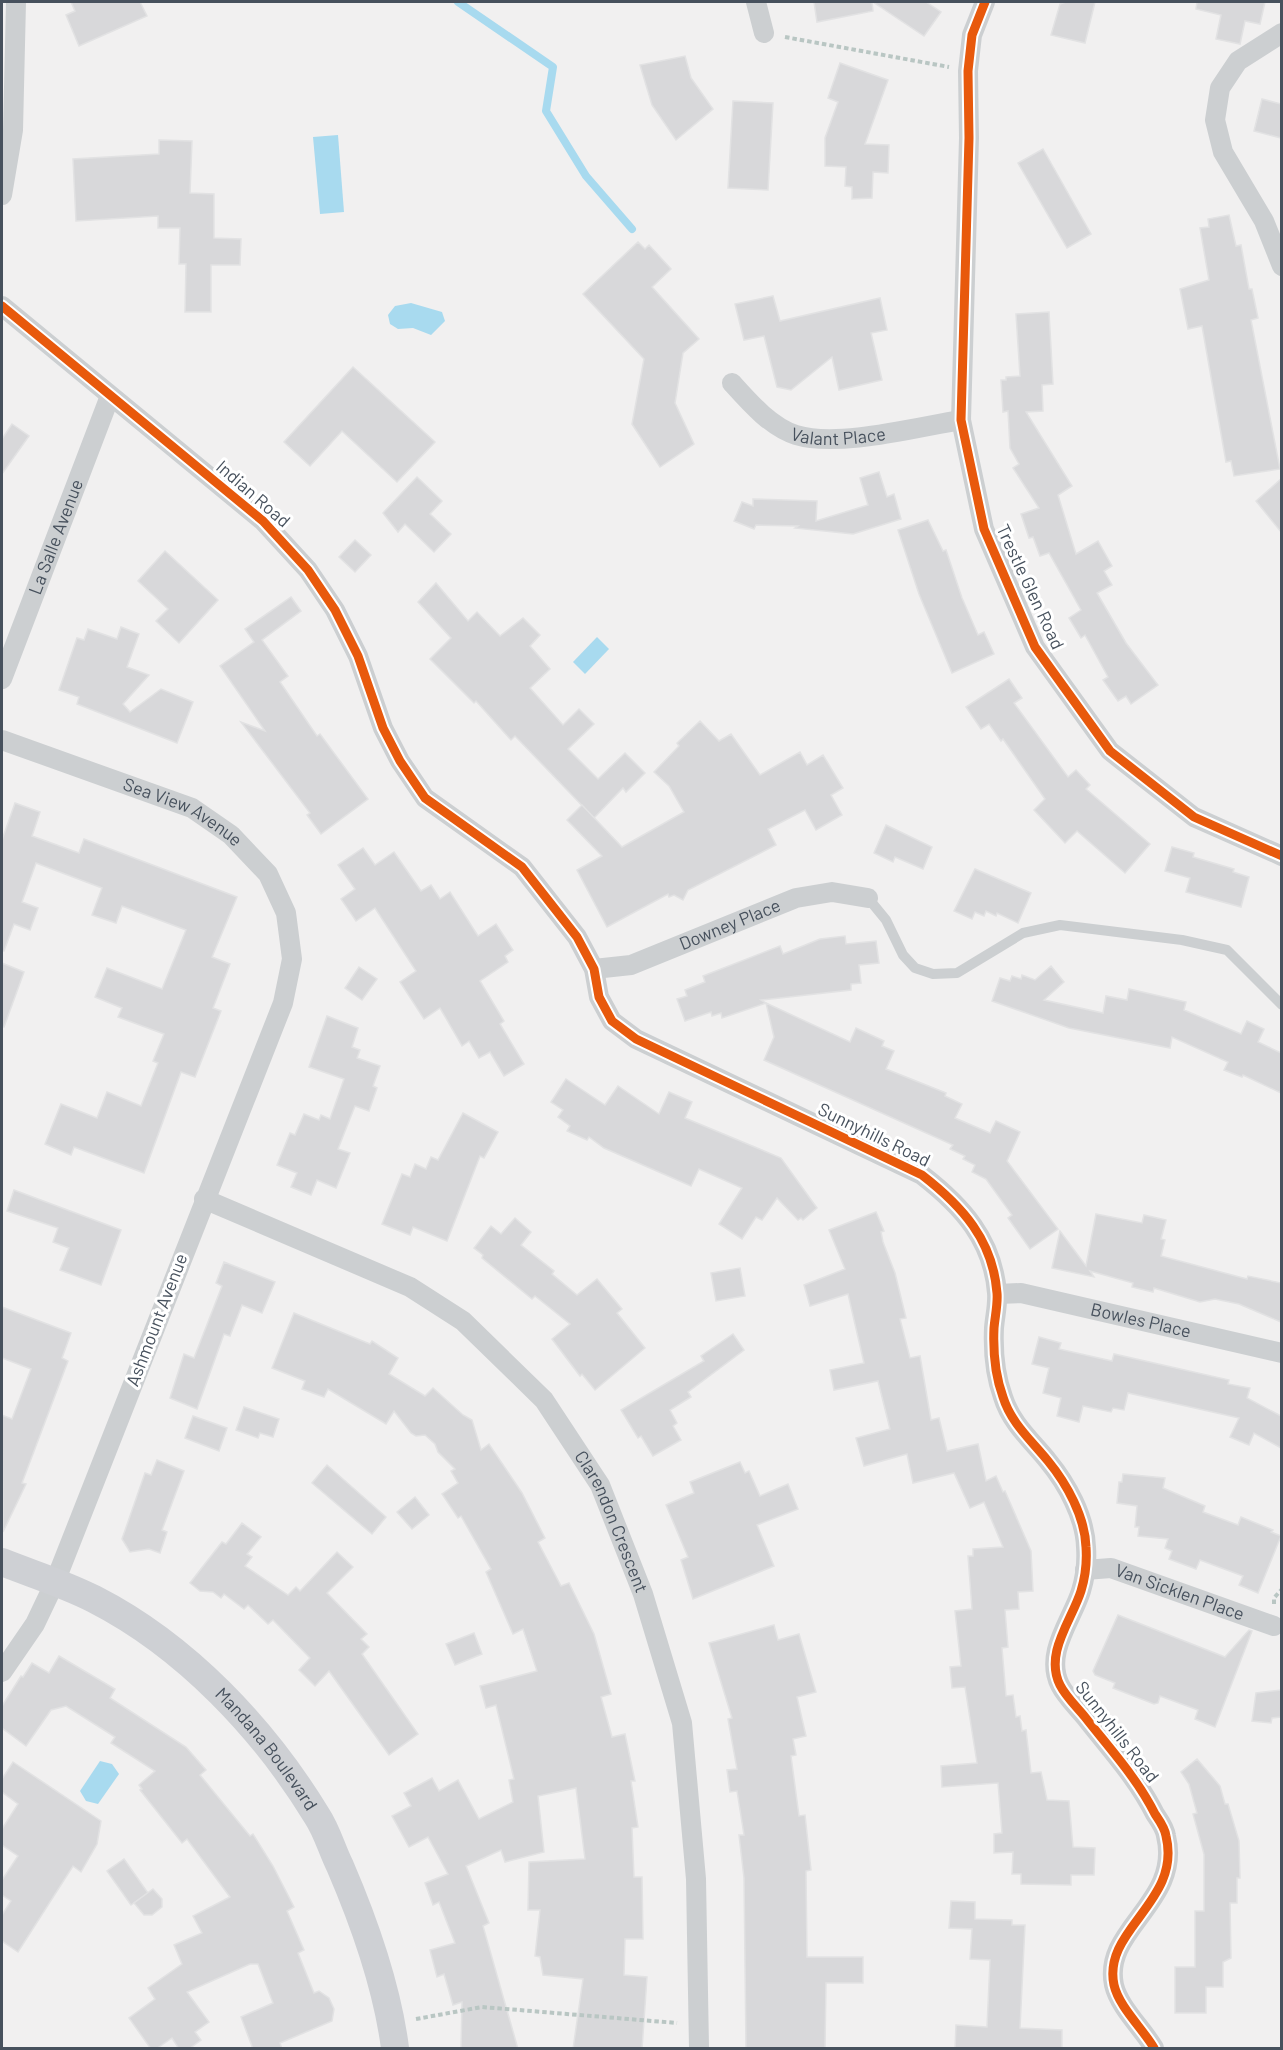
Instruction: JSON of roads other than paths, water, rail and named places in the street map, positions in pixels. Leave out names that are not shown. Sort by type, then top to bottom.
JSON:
[{"type":"street","points":[[2,195],[13,130],[16,2]]},
{"type":"street","points":[[756,2],[764,33]]},
{"type":"street","name":"Trestle Glen Road","points":[[985,2],[972,35],[968,71],[969,138],[961,420],[984,530],[1035,647],[1110,751],[1194,816],[1281,856]]},
{"type":"street","points":[[1281,33],[1238,61],[1221,88],[1215,120],[1223,152],[1264,221],[1281,266]]},
{"type":"street","name":"Indian Road","points":[[2,306],[263,521],[308,570],[335,610],[353,646],[383,728],[400,761],[425,798]]},
{"type":"street","name":"Valant Place","points":[[732,384],[758,411],[796,435],[839,440],[961,420]]},
{"type":"street","name":"La Salle Avenue","points":[[2,679],[110,396]]},
{"type":"street","name":"Sea View Avenue","points":[[2,740],[192,808],[231,835],[268,874],[286,913],[292,959]]},
{"type":"street","name":"Sunnyhills Road","points":[[425,798],[522,867],[577,937],[594,969],[599,997],[612,1021],[636,1039],[922,1175],[950,1197],[969,1218],[985,1243],[998,1294],[994,1329],[995,1366],[1003,1397],[1015,1423],[1050,1463],[1074,1500],[1086,1544],[1085,1570],[1075,1608],[1061,1634],[1056,1661],[1059,1684],[1142,1788],[1166,1835],[1166,1871],[1161,1888],[1116,1952],[1112,1970],[1115,1988],[1154,2049]]},
{"type":"street","name":"Downey Place","points":[[594,969],[631,965],[796,898],[832,892],[868,898]]},
{"type":"street","name":"Ashmount Avenue","points":[[2,1672],[35,1624],[55,1582],[283,1003],[292,959]]},
{"type":"street","name":"Clarendon Crescent","points":[[204,1199],[410,1287],[463,1321],[544,1400],[600,1485],[643,1594],[682,1723],[696,1879],[699,2049]]},
{"type":"street","name":"Bowles Place","points":[[998,1294],[1021,1293],[1281,1353]]},
{"type":"street","name":"Mandana Boulevard","points":[[2,1562],[94,1599],[137,1625],[172,1650],[215,1688],[279,1759],[319,1818],[358,1909],[379,1975],[395,2049]]},
{"type":"street","name":"Van Sicklen Place","points":[[1085,1570],[1112,1568],[1274,1626]]},
{"type":"lane","points":[[868,898],[886,920],[903,955],[915,968],[933,974],[957,973],[1023,933],[1060,925],[1182,940],[1227,950],[1245,965],[1281,1005]]},
{"type":"water","points":[[338,135],[344,212],[320,214],[313,137]]},
{"type":"water","points":[[411,303],[442,312],[445,321],[431,335],[413,328],[398,329],[390,324],[388,315],[395,306]]},
{"type":"water","points":[[597,637],[609,649],[585,674],[573,662]]},
{"type":"water","points":[[100,1761],[112,1764],[119,1774],[98,1804],[86,1801],[80,1791]]},
{"type":"waterway","points":[[458,2],[553,67],[546,111],[586,176],[632,229]]}]
